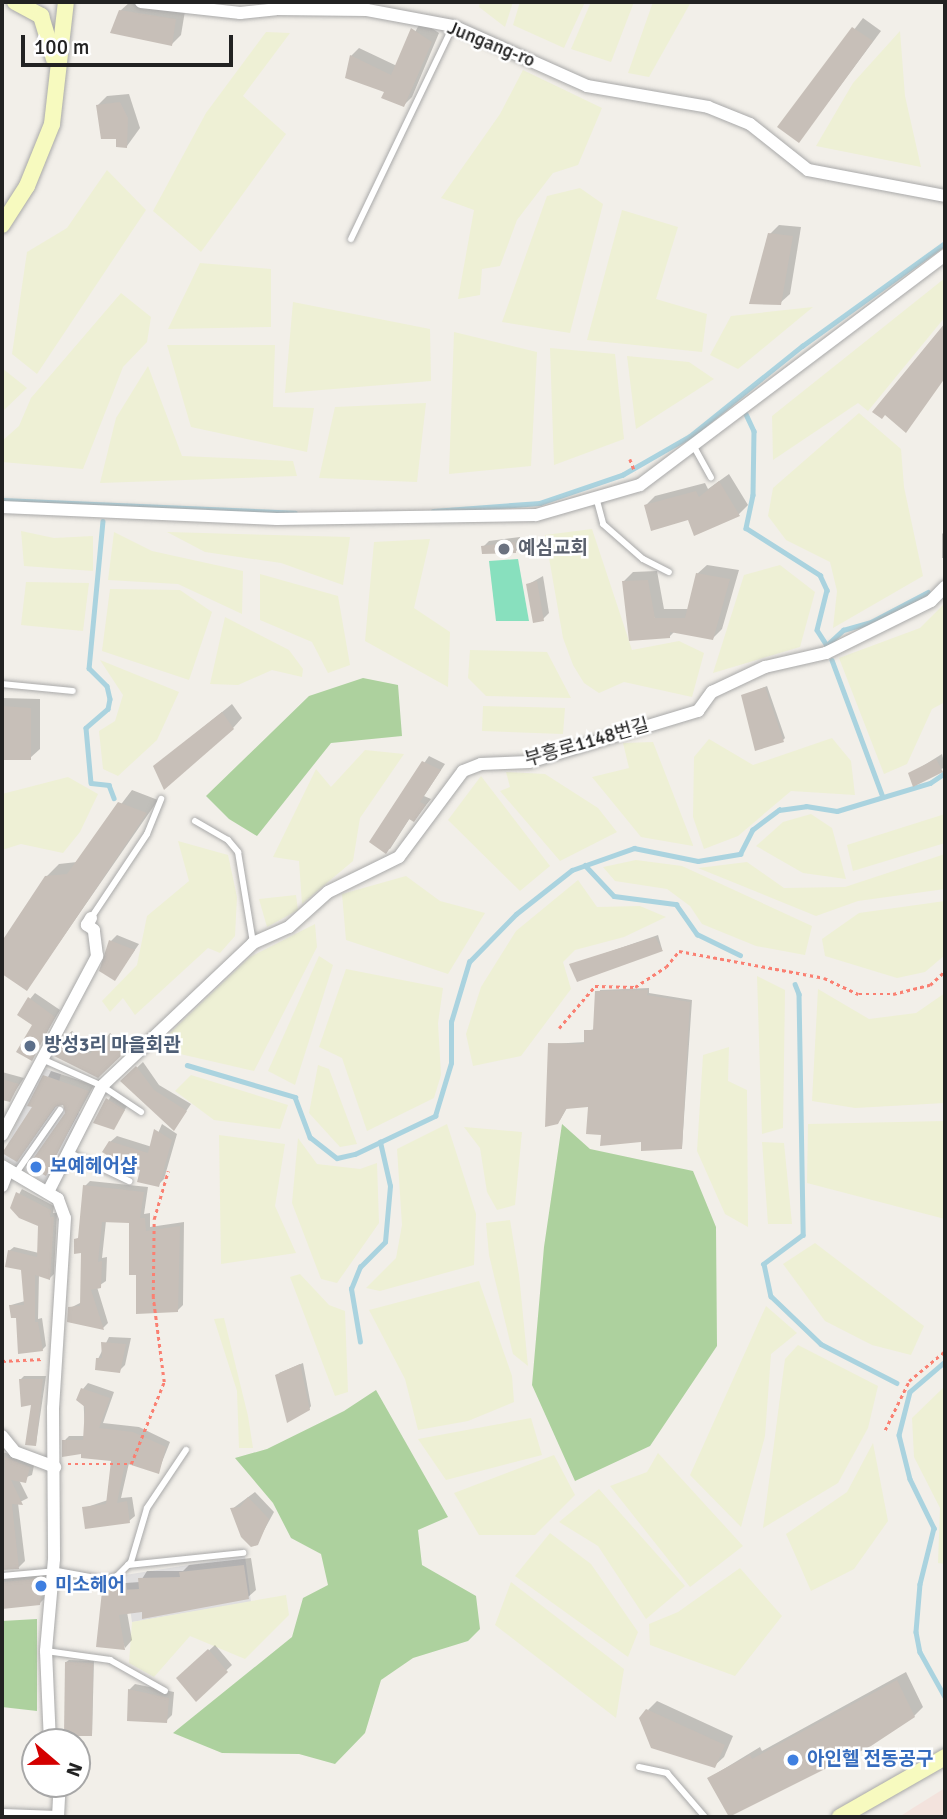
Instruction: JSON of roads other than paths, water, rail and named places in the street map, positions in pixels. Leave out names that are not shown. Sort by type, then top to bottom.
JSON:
[{"type":"main road","points":[[15,2],[41,16],[46,24],[57,97]]},
{"type":"main road","points":[[2,225],[41,156],[57,97],[66,2]]},
{"type":"main road","points":[[840,1817],[945,1757]]},
{"type":"street","name":"Jungang-ro","points":[[141,2],[240,13],[276,9],[367,10],[453,26],[587,86],[708,107],[751,124],[808,170],[945,196]]},
{"type":"street","points":[[2,507],[277,519],[536,515],[640,485],[945,255]]},
{"type":"street","name":"부흥로1148번길","points":[[48,1192],[66,1151],[102,1086],[253,943],[289,928],[328,892],[399,857],[463,771],[481,764],[529,762],[698,711],[712,692],[765,667],[826,653],[931,601],[945,587]]},
{"type":"street","points":[[2,1135],[97,956],[94,930],[86,921]]},
{"type":"street","points":[[2,1186],[8,1170],[58,1199],[65,1218],[46,1651],[49,1728]]},
{"type":"street","points":[[2,1436],[9,1452],[55,1467]]},
{"type":"street","points":[[2,1815],[59,1817],[60,1798]]},
{"type":"lane","points":[[351,239],[453,26]]},
{"type":"lane","points":[[692,444],[710,477]]},
{"type":"lane","points":[[596,497],[603,524],[643,559],[669,572]]},
{"type":"lane","points":[[2,684],[73,691]]},
{"type":"lane","points":[[86,921],[147,834],[161,799]]},
{"type":"lane","points":[[195,821],[228,840],[238,852],[253,943]]},
{"type":"lane","points":[[42,1059],[102,1086],[141,1112]]},
{"type":"lane","points":[[8,1170],[60,1110]]},
{"type":"lane","points":[[66,1151],[129,1181]]},
{"type":"lane","points":[[128,1565],[147,1508],[186,1450]]},
{"type":"lane","points":[[2,1576],[51,1572],[106,1580],[128,1565],[243,1553]]},
{"type":"lane","points":[[46,1651],[110,1660],[165,1690]]},
{"type":"lane","points":[[639,1767],[667,1773],[705,1817]]},
{"type":"waterway","points":[[433,511],[540,503],[622,475],[690,436],[802,346],[945,243]]},
{"type":"waterway","points":[[746,414],[754,431],[753,495],[746,528],[820,575],[827,590],[817,630],[828,647]]},
{"type":"waterway","points":[[2,500],[295,513]]},
{"type":"waterway","points":[[103,521],[89,668],[107,686],[110,699],[108,709],[86,728],[91,783],[109,785],[114,798]]},
{"type":"waterway","points":[[827,645],[843,630],[871,622],[928,592]]},
{"type":"waterway","points":[[832,660],[883,797]]},
{"type":"waterway","points":[[187,1065],[295,1097],[310,1137],[337,1158],[355,1154],[435,1116],[451,1063],[451,1022],[469,962],[516,914],[572,870],[634,848],[698,861],[740,854],[752,830],[779,810],[806,806],[837,811],[930,783],[945,773]]},
{"type":"waterway","points":[[585,865],[614,896],[676,904],[697,934],[740,955]]},
{"type":"waterway","points":[[795,984],[799,994],[803,1235],[764,1264],[771,1296],[821,1344],[897,1383]]},
{"type":"waterway","points":[[360,1342],[351,1289],[360,1267],[385,1242],[390,1186],[380,1142]]},
{"type":"waterway","points":[[945,1362],[910,1392],[899,1435],[910,1479],[934,1528],[920,1584],[916,1632],[920,1652],[945,1697]]},
{"type":"place","name":"예심교회","points":[[504,549]]},
{"type":"place","name":"방성3리 마을회관","points":[[30,1046]]},
{"type":"place","name":"보예헤어샵","points":[[36,1167]]},
{"type":"place","name":"미소헤어","points":[[41,1586]]},
{"type":"place","name":"아인헬 전동공구","points":[[793,1760]]}]
